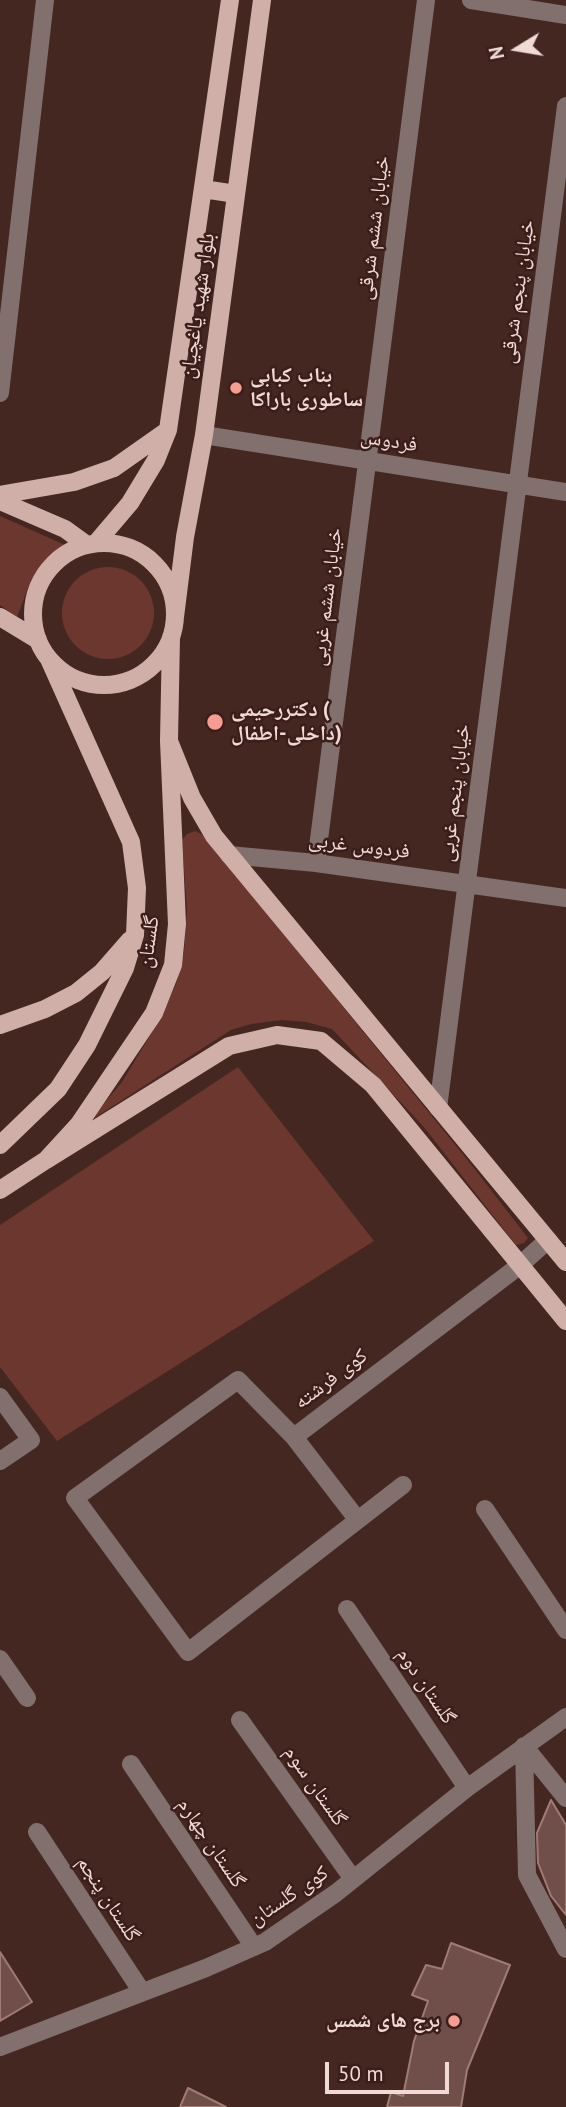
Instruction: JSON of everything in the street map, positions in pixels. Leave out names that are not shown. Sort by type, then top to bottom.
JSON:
[{"type":"main road","name":"بلوار شهید یاغچیان","points":[[92,544],[143,482],[156,460],[168,430],[230,0]]},
{"type":"main road","name":"بلوار شهید یاغچیان","points":[[175,617],[185,537],[204,435],[262,0]]},
{"type":"main road","points":[[203,189],[236,194]]},
{"type":"main road","points":[[0,495],[74,482],[114,468],[168,430]]},
{"type":"main road","points":[[0,501],[65,529],[92,544]]},
{"type":"main road","points":[[92,544],[117,544],[136,550],[153,562],[169,587],[175,617],[171,637],[161,656],[146,671],[127,681],[106,685],[85,682],[65,673],[49,659],[38,640],[34,601],[41,581],[53,565],[69,552],[92,544]]},
{"type":"main road","points":[[0,617],[38,640]]},
{"type":"main road","name":"گلستان","points":[[0,1190],[46,1160],[79,1124],[114,1076],[154,1013],[173,965],[177,924],[170,741],[171,637]]},
{"type":"main road","name":"گلستان","points":[[0,1145],[58,1089],[87,1045],[125,968],[135,935],[137,888],[131,842],[49,659]]},
{"type":"main road","points":[[170,741],[192,798],[214,836],[566,1262]]},
{"type":"main road","points":[[0,1025],[45,1009],[76,993],[102,972],[135,935]]},
{"type":"main road","points":[[46,1160],[229,1046],[277,1035],[321,1041],[373,1085],[566,1321]]},
{"type":"street","points":[[0,393],[45,0]]},
{"type":"street","name":"خیابان ششم شرقی","points":[[367,461],[426,0]]},
{"type":"street","points":[[475,0],[566,15]]},
{"type":"street","name":"خیابان پنجم شرقی","points":[[516,484],[566,106]]},
{"type":"street","name":"فردوس","points":[[204,435],[566,492]]},
{"type":"street","name":"خیابان ششم غربی","points":[[316,863],[367,461]]},
{"type":"street","name":"خیابان پنجم غربی","points":[[438,1108],[516,484]]},
{"type":"street","name":"فردوس غربی","points":[[229,855],[316,863],[566,898]]},
{"type":"street","name":"کوی فرشته","points":[[357,1519],[188,1652],[75,1497],[238,1380],[293,1437],[519,1266],[548,1240]]},
{"type":"street","points":[[0,1397],[32,1440],[0,1461]]},
{"type":"street","points":[[293,1437],[357,1519],[403,1485]]},
{"type":"street","points":[[485,1509],[566,1630]]},
{"type":"street","name":"گلستان دوم","points":[[347,1609],[467,1788]]},
{"type":"street","points":[[0,1659],[27,1698]]},
{"type":"street","name":"کوی گلستان","points":[[0,2047],[254,1947],[352,1879],[467,1788],[566,1717]]},
{"type":"street","name":"گلستان سوم","points":[[240,1720],[352,1879]]},
{"type":"street","points":[[524,1746],[566,1798]]},
{"type":"street","points":[[524,1746],[527,1875],[566,1949]]},
{"type":"street","name":"گلستان چهارم","points":[[131,1764],[254,1947]]},
{"type":"street","name":"گلستان پنجم","points":[[37,1832],[142,1992]]},
{"type":"shaded area","points":[[0,516],[65,545],[44,562],[28,588],[17,617],[0,605]]},
{"type":"shaded area","points":[[99,567],[117,567],[134,574],[147,587],[154,604],[154,622],[147,639],[134,652],[117,659],[99,659],[82,652],[69,639],[62,622],[62,604],[69,587],[82,574]]},
{"type":"shaded area","points":[[195,831],[203,835],[470,1163],[528,1238],[524,1243],[516,1245],[423,1126],[332,1029],[306,1022],[282,1020],[231,1030],[88,1122],[122,1082],[154,1029],[176,984],[184,952],[187,911],[182,840]]},
{"type":"shaded area","points":[[238,1067],[374,1241],[57,1441],[0,1367],[0,1225]]},
{"type":"building","points":[[551,1800],[566,1825],[566,1915],[551,1896],[538,1863],[537,1833]]},
{"type":"building","name":"برج های شمس","points":[[451,1943],[510,1965],[467,2070],[461,2107],[387,2107],[391,2092],[403,2096],[414,2041],[428,2001],[412,1995],[426,1965],[442,1969]]},
{"type":"building","points":[[0,1952],[32,2002],[0,2021]]},
{"type":"building","points":[[188,2088],[226,2107],[180,2107]]},
{"type":"place","name":"بناب کبابی ساطوری باراکا","points":[[236,388]]},
{"type":"place","name":"دکتررحیمی ( داخلی-اطفال)","points":[[215,722]]},
{"type":"place","name":"برج های شمس","points":[[454,2021]]}]
